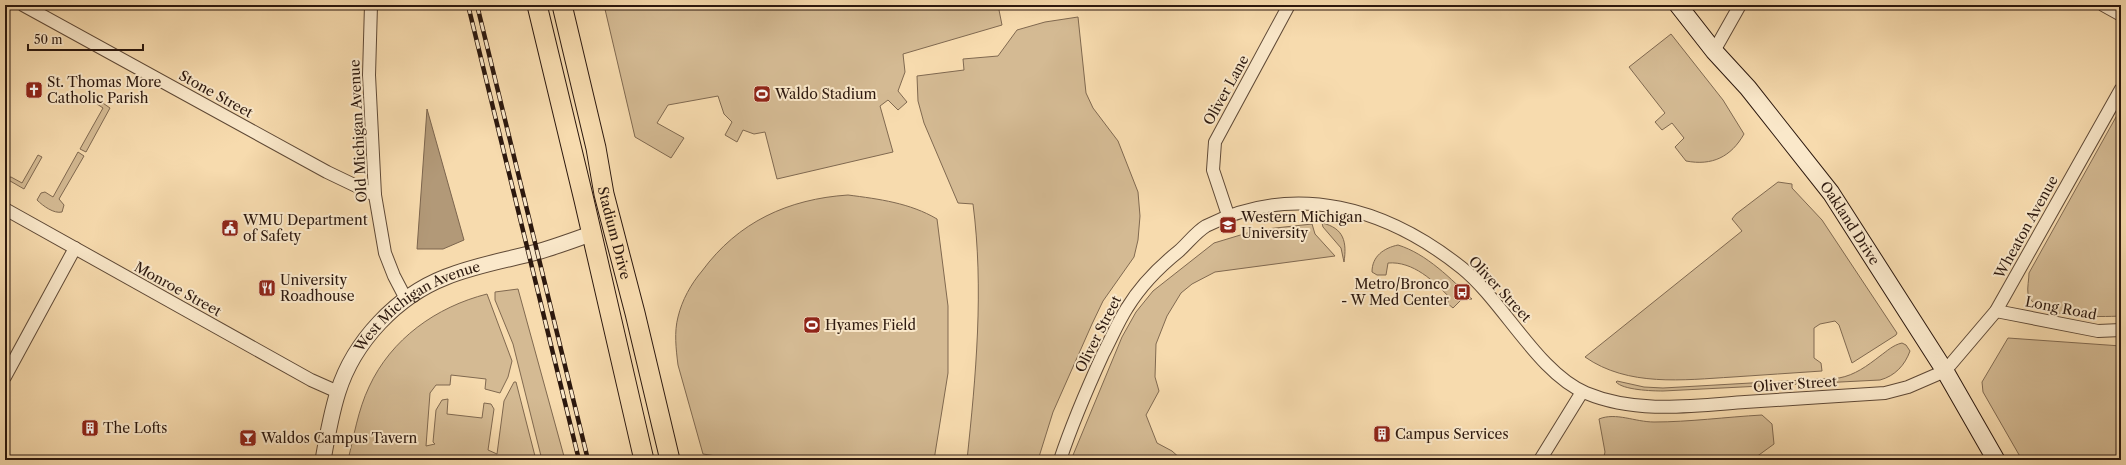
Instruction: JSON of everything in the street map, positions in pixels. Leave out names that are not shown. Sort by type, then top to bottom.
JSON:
[{"type":"main road","name":"Stadium Drive","points":[[537,5],[644,460]]},
{"type":"main road","name":"Stadium Drive","points":[[562,5],[596,148],[604,194],[635,313],[670,460]]},
{"type":"main road","name":"Oakland Drive","points":[[1678,5],[1714,51],[1748,88],[1831,193],[1946,371],[1996,460]]},
{"type":"street","name":"Stone Street","points":[[23,5],[314,165],[375,195]]},
{"type":"street","name":"Old Michigan Avenue","points":[[371,5],[369,75],[375,195],[385,253],[394,276],[406,299]]},
{"type":"street","name":"Oliver Lane","points":[[1229,218],[1213,170],[1215,142],[1289,5]]},
{"type":"street","points":[[1714,51],[1740,5]]},
{"type":"street","points":[[2103,5],[2121,15]]},
{"type":"street","name":"Wheaton Avenue","points":[[1946,371],[1996,311],[2121,89]]},
{"type":"street","name":"Oliver Street","points":[[1060,460],[1084,396],[1127,307],[1162,264],[1204,227],[1250,210],[1278,204],[1316,204],[1355,210],[1406,230],[1432,245],[1465,271],[1547,364],[1564,380],[1582,392],[1602,399],[1639,407],[1675,407],[1885,393],[1908,387],[1946,371]]},
{"type":"street","name":"Monroe Street","points":[[5,209],[311,380],[338,392]]},
{"type":"street","name":"West Michigan Avenue","points":[[323,460],[338,392],[353,359],[366,338],[406,299],[426,286],[446,277],[537,252],[591,234]]},
{"type":"street","points":[[5,377],[75,248]]},
{"type":"street","name":"Long Road","points":[[1996,311],[2098,331],[2121,330]]},
{"type":"street","points":[[1540,460],[1582,392]]},
{"type":"shaded area","name":"Waldo Stadium","points":[[604,5],[998,5],[1002,25],[903,54],[905,72],[898,91],[907,102],[898,110],[888,100],[880,106],[893,152],[777,179],[765,132],[754,134],[743,130],[737,142],[725,135],[732,122],[724,114],[718,96],[668,105],[657,123],[684,138],[671,158],[635,137]]},
{"type":"shaded area","points":[[1078,17],[1086,93],[1093,108],[1118,141],[1138,192],[1140,216],[1138,240],[1134,257],[1103,301],[1092,324],[1053,412],[1038,460],[967,460],[978,332],[978,268],[973,204],[958,203],[924,123],[918,101],[917,76],[964,70],[963,59],[998,56],[1017,30],[1045,22]]},
{"type":"shaded area","points":[[1671,34],[1723,100],[1744,134],[1733,149],[1720,158],[1712,161],[1686,161],[1675,147],[1684,138],[1672,123],[1662,130],[1655,122],[1665,113],[1629,67]]},
{"type":"shaded area","points":[[97,99],[110,108],[86,152],[80,149],[103,108],[94,102],[94,100]]},
{"type":"shaded area","points":[[2121,108],[2121,316],[2069,315],[2042,308],[2033,302],[2028,294],[2029,273]]},
{"type":"shaded area","points":[[427,109],[464,240],[443,249],[417,249]]},
{"type":"shaded area","points":[[78,152],[84,156],[59,199],[64,205],[62,212],[52,211],[37,200],[41,193],[45,192],[53,197]]},
{"type":"shaded area","points":[[38,155],[42,157],[24,189],[5,178],[11,177],[22,183]]},
{"type":"shaded area","points":[[1778,182],[1792,184],[1792,188],[1822,220],[1897,333],[1896,335],[1852,363],[1839,325],[1835,321],[1820,324],[1814,328],[1814,358],[1821,363],[1822,371],[1676,380],[1656,379],[1619,373],[1602,367],[1585,357],[1742,231],[1732,219],[1736,214]]},
{"type":"shaded area","name":"Hyames Field","points":[[848,195],[905,205],[937,219],[948,306],[948,373],[934,460],[723,460],[723,457],[703,454],[678,365],[676,335],[677,323],[687,292],[716,254],[748,226],[785,208],[826,197]]},
{"type":"shaded area","points":[[1322,223],[1335,228],[1342,237],[1345,248],[1344,262],[1341,248],[1323,227]]},
{"type":"shaded area","points":[[1312,224],[1315,234],[1335,256],[1215,272],[1192,284],[1181,293],[1167,316],[1156,344],[1155,377],[1159,391],[1146,415],[1157,443],[1172,451],[1182,460],[1071,460],[1122,337],[1136,312],[1153,291],[1214,243],[1257,230]]},
{"type":"shaded area","points":[[1398,245],[1419,254],[1429,261],[1447,275],[1472,299],[1461,300],[1453,308],[1447,303],[1450,298],[1437,285],[1422,273],[1406,265],[1388,263],[1386,275],[1377,275],[1372,272],[1374,261],[1377,257],[1388,248]]},
{"type":"shaded area","points":[[518,289],[565,460],[542,460],[513,344],[495,300],[495,292]]},
{"type":"shaded area","points":[[487,294],[512,361],[508,377],[500,393],[485,389],[486,379],[451,375],[450,385],[436,385],[430,393],[426,446],[435,444],[433,442],[436,410],[442,400],[448,399],[447,414],[482,418],[484,403],[491,404],[494,409],[488,450],[497,454],[504,401],[514,382],[516,382],[536,460],[348,460],[365,396],[378,370],[390,354],[417,327],[433,316],[450,307]]},
{"type":"shaded area","points":[[2008,338],[2121,346],[2121,460],[2022,460],[1983,392],[1982,382]]},
{"type":"shaded area","points":[[1902,343],[1906,345],[1910,351],[1905,361],[1895,373],[1880,380],[1663,391],[1625,387],[1616,382],[1644,387],[1663,388],[1839,378],[1861,370],[1890,348]]},
{"type":"shaded area","points":[[1762,415],[1772,424],[1774,444],[1752,460],[1603,460],[1605,452],[1599,419],[1605,417],[1619,417],[1654,422]]},
{"type":"railway","points":[[468,5],[579,460]]},
{"type":"railway","points":[[477,5],[588,460]]},
{"type":"place","name":"St. Thomas More Catholic Parish","points":[[34,90]]},
{"type":"place","name":"Waldo Stadium","points":[[762,94]]},
{"type":"place","name":"Western Michigan University","points":[[1228,225]]},
{"type":"place","name":"WMU Department of Safety","points":[[230,228]]},
{"type":"place","name":"University Roadhouse","points":[[267,288]]},
{"type":"place","name":"Metro/Bronco - W Med Center","points":[[1462,292]]},
{"type":"place","name":"Hyames Field","points":[[812,325]]},
{"type":"place","name":"The Lofts","points":[[90,428]]},
{"type":"place","name":"Campus Services","points":[[1382,434]]},
{"type":"place","name":"Waldos Campus Tavern","points":[[248,438]]}]
